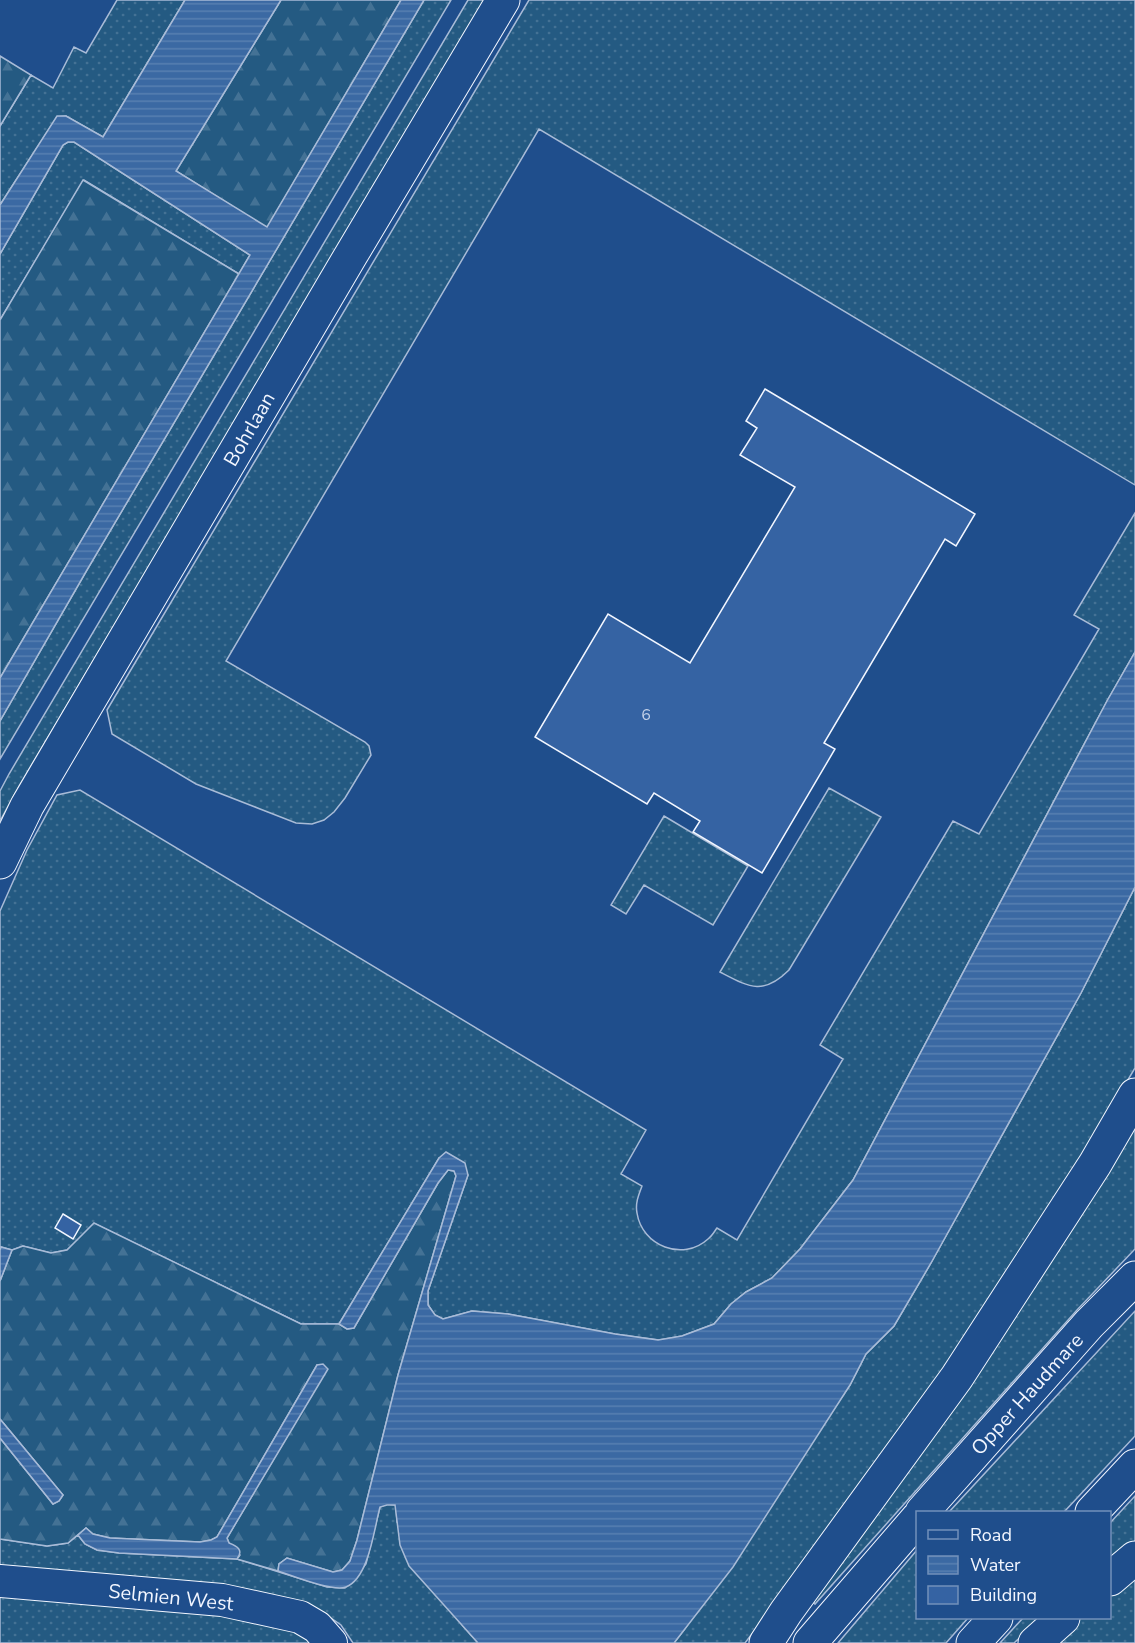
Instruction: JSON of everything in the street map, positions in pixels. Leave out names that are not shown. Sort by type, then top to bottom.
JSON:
[{"type":"main road","name":"Bohrlaan","points":[[0,862],[33,796],[503,0]]},
{"type":"main road","points":[[766,1643],[786,1612],[957,1377],[1095,1164],[1135,1095]]},
{"type":"main road","name":"Opper Haudmare","points":[[923,1511],[1089,1324],[1135,1278]]},
{"type":"main road","points":[[1093,1511],[1135,1467]]},
{"type":"main road","points":[[810,1643],[916,1520]]},
{"type":"main road","points":[[1111,1578],[1135,1558]]},
{"type":"main road","points":[[973,1643],[994,1619]]},
{"type":"main road","points":[[1035,1643],[1061,1619]]},
{"type":"street","name":"Selmien West","points":[[0,1581],[222,1600],[300,1617],[317,1627],[331,1643]]},
{"type":"green space","points":[[117,0],[185,0],[103,137],[66,116],[57,117],[0,205],[0,126],[31,75],[53,88],[74,47],[86,53]]},
{"type":"green space","points":[[281,0],[401,0],[267,228],[176,171]]},
{"type":"green space","points":[[424,0],[451,0],[0,759],[0,721]]},
{"type":"green space","points":[[468,0],[485,0],[0,821],[0,791],[9,774]]},
{"type":"green space","points":[[529,0],[1135,0],[1135,485],[539,129],[226,661],[369,746],[371,755],[334,812],[324,820],[312,824],[296,823],[196,784],[112,734],[107,710]]},
{"type":"green space","points":[[0,56],[31,75],[0,126]]},
{"type":"green space","points":[[74,142],[250,255],[239,274],[84,180],[0,320],[0,254],[63,145]]},
{"type":"green space","points":[[83,180],[239,274],[0,678],[0,320]]},
{"type":"green space","points":[[1135,513],[1135,652],[853,1180],[800,1249],[772,1278],[746,1292],[731,1304],[714,1324],[682,1336],[659,1340],[508,1314],[472,1311],[443,1319],[435,1315],[428,1305],[428,1291],[468,1175],[439,1158],[339,1324],[301,1324],[95,1224],[67,1250],[51,1253],[23,1246],[12,1250],[1,1247],[0,1250],[0,911],[27,850],[57,795],[80,790],[646,1130],[621,1174],[642,1186],[637,1202],[637,1213],[640,1225],[655,1242],[676,1250],[687,1249],[698,1246],[708,1239],[717,1228],[737,1240],[843,1059],[820,1045],[953,821],[979,834],[1099,629],[1074,615]]},
{"type":"green space","points":[[829,788],[881,817],[789,970],[780,978],[763,986],[748,985],[720,972]]},
{"type":"green space","points":[[664,816],[748,866],[713,925],[644,885],[626,914],[611,905]]},
{"type":"green space","points":[[1135,887],[1135,1068],[1033,1239],[945,1370],[806,1563],[745,1643],[674,1643],[850,1385],[866,1354],[894,1326],[1081,993]]},
{"type":"green space","points":[[1135,1118],[1135,1249],[1077,1310],[815,1604],[809,1597]]},
{"type":"green space","points":[[448,1170],[454,1171],[456,1176],[398,1375],[357,1540],[350,1561],[342,1570],[333,1572],[287,1558],[279,1564],[278,1571],[237,1559],[240,1555],[227,1538],[327,1369],[317,1365],[217,1537],[200,1542],[110,1538],[93,1534],[86,1528],[68,1543],[47,1546],[0,1539],[0,1438],[53,1504],[63,1495],[0,1419],[0,1281],[12,1250],[23,1246],[51,1253],[67,1250],[94,1223],[301,1324],[339,1324],[347,1329],[354,1328],[438,1183]]},
{"type":"green space","points":[[1135,1311],[1135,1436],[1065,1511],[950,1511]]},
{"type":"green space","points":[[1135,1496],[1135,1542],[1111,1561],[1111,1522]]},
{"type":"green space","points":[[387,1504],[396,1505],[397,1522],[463,1626],[478,1643],[353,1643],[341,1625],[325,1614],[0,1568],[0,1539],[47,1546],[68,1543],[78,1535],[85,1544],[97,1550],[237,1559],[327,1587],[345,1588],[366,1564],[380,1507]]},
{"type":"green space","points":[[916,1551],[916,1619],[967,1619],[946,1643],[838,1643]]},
{"type":"green space","points":[[1135,1571],[1135,1643],[1050,1643],[1077,1619],[1111,1619],[1111,1590]]},
{"type":"green space","points":[[0,1593],[168,1605],[288,1627],[319,1643],[0,1643]]},
{"type":"green space","points":[[1022,1619],[1040,1619],[1014,1643],[1000,1643]]},
{"type":"water","points":[[185,0],[281,0],[176,171],[267,227],[401,0],[424,0],[0,721],[0,678],[250,255],[74,142],[63,145],[0,254],[0,205],[57,116],[66,116],[103,137]]},
{"type":"water","points":[[1135,652],[1135,887],[1081,993],[894,1326],[866,1354],[850,1385],[733,1567],[674,1643],[478,1643],[409,1566],[400,1545],[395,1505],[380,1507],[365,1564],[354,1582],[346,1587],[323,1585],[278,1571],[279,1564],[287,1558],[333,1572],[342,1570],[350,1561],[398,1375],[456,1176],[454,1171],[448,1170],[438,1183],[354,1328],[347,1329],[339,1324],[439,1158],[446,1152],[465,1163],[468,1175],[428,1291],[428,1305],[435,1315],[443,1319],[472,1311],[508,1314],[658,1340],[682,1336],[714,1324],[731,1304],[746,1292],[772,1278],[800,1249],[853,1180]]},
{"type":"water","points":[[1,1247],[12,1250],[0,1281],[0,1250]]},
{"type":"water","points":[[323,1364],[328,1369],[227,1538],[229,1543],[240,1551],[237,1559],[97,1550],[85,1544],[78,1535],[86,1528],[93,1534],[110,1538],[200,1542],[217,1537],[317,1365]]},
{"type":"water","points":[[0,1419],[63,1495],[59,1501],[53,1504],[0,1438]]},
{"type":"building","points":[[765,389],[975,514],[956,546],[945,539],[824,743],[835,749],[762,873],[693,832],[700,821],[654,793],[647,804],[535,737],[608,614],[690,663],[795,487],[740,455],[757,428],[746,421]]},
{"type":"building","points":[[63,1214],[81,1225],[73,1239],[55,1228]]}]
